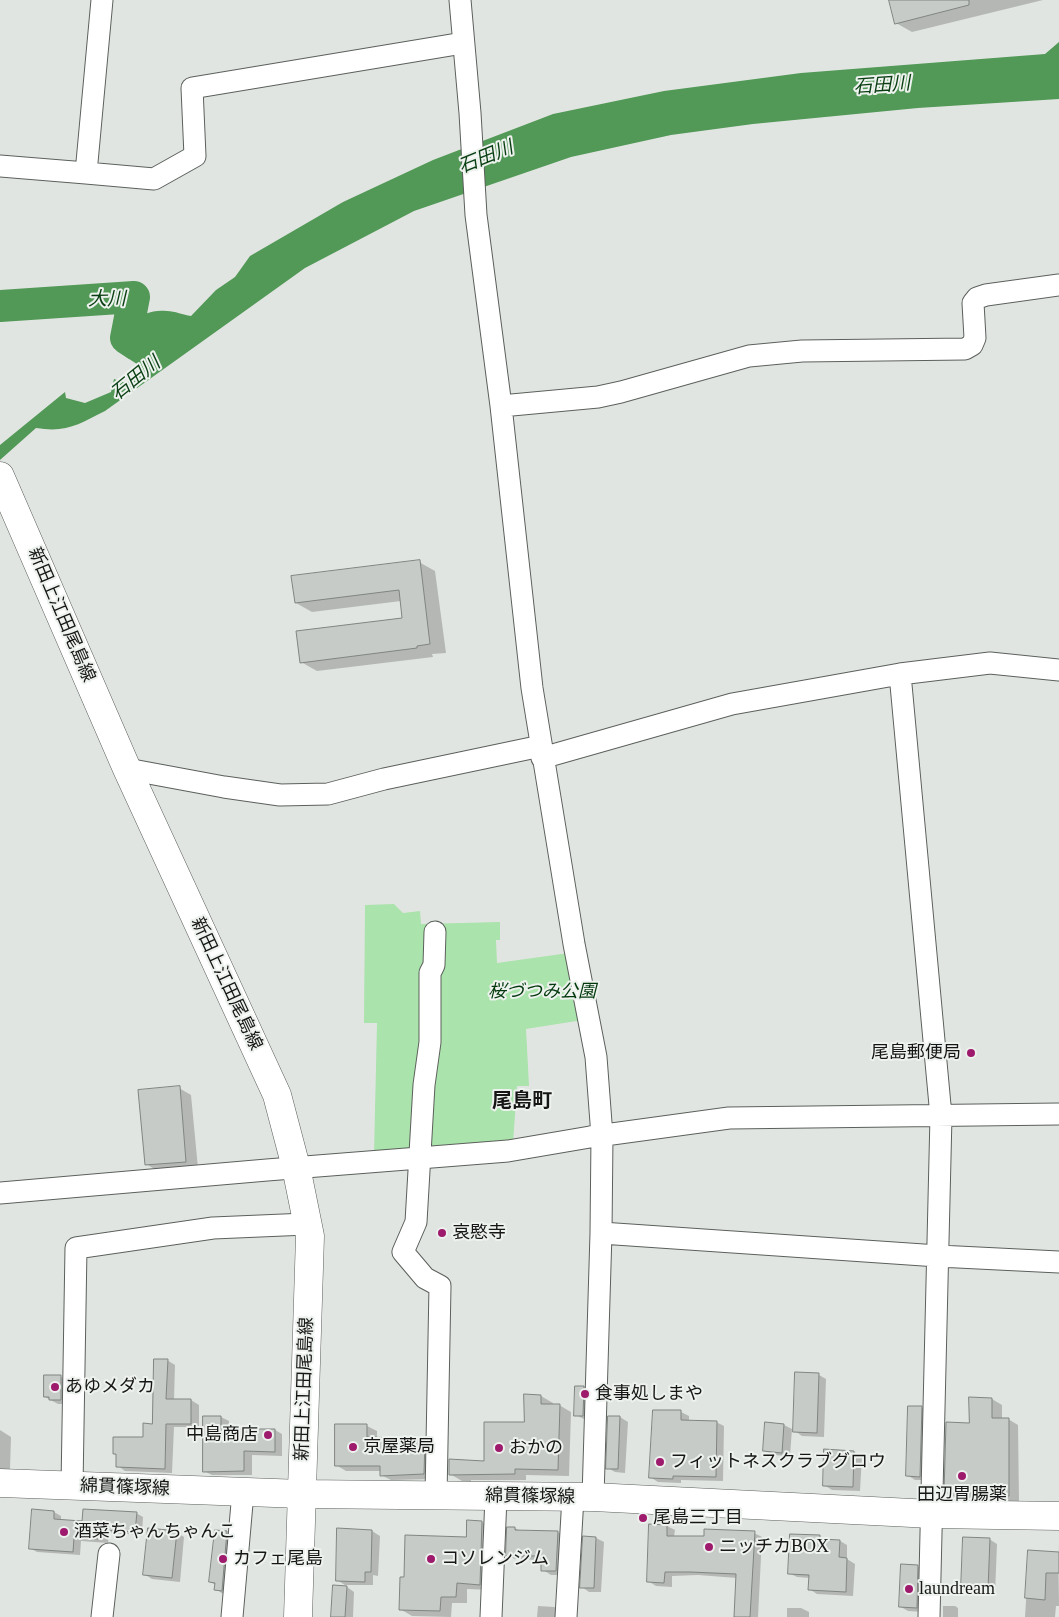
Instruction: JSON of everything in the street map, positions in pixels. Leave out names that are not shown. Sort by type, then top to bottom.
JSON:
[{"type":"main road","name":"新田上江田尾島線","points":[[0,476],[127,769],[277,1095],[296,1167],[310,1236],[298,1617]]},
{"type":"main road","name":"綿貫篠塚線","points":[[0,1483],[302,1494],[583,1497],[932,1514],[1059,1516]]},
{"type":"street","points":[[86,173],[102,0]]},
{"type":"street","points":[[460,0],[470,113],[476,215],[501,406],[532,688],[596,1057],[602,1136],[602,1233],[583,1497],[566,1617]]},
{"type":"street","points":[[0,166],[154,179],[195,156],[192,88],[463,42]]},
{"type":"street","points":[[501,406],[606,396],[749,356],[802,351],[965,349],[972,345],[975,338],[973,303],[977,298],[986,295],[1059,286]]},
{"type":"street","points":[[127,769],[280,795],[328,794],[384,779],[542,752],[732,704],[900,674],[990,663],[1059,670]]},
{"type":"street","points":[[900,674],[941,1116],[929,1617]]},
{"type":"street","points":[[435,932],[434,965],[430,973],[430,1042],[424,1085],[416,1222],[403,1252],[425,1278],[440,1286],[436,1496]]},
{"type":"street","points":[[0,1194],[296,1167],[508,1151],[729,1118],[1059,1114]]},
{"type":"street","points":[[72,1486],[76,1248],[214,1228],[307,1224]]},
{"type":"street","points":[[602,1233],[938,1256],[1059,1262]]},
{"type":"street","points":[[232,1617],[243,1492]]},
{"type":"street","points":[[491,1617],[496,1496]]},
{"type":"street","points":[[102,1617],[109,1554]]},
{"type":"green space","name":"桜づつみ公園","points":[[394,904],[403,913],[420,911],[421,924],[500,922],[500,940],[496,940],[497,963],[576,952],[589,1019],[526,1029],[529,1086],[517,1086],[513,1143],[374,1154],[377,1023],[364,1023],[365,905]]},
{"type":"water","name":"石田川","points":[[1059,42],[1059,99],[918,108],[753,124],[671,135],[571,157],[414,211],[305,268],[105,411],[65,428],[36,428],[0,460],[0,445],[65,392],[66,398],[85,403],[111,392],[114,379],[126,383],[141,371],[142,357],[129,359],[111,343],[123,330],[142,315],[158,311],[191,316],[216,290],[235,277],[250,256],[343,202],[433,160],[553,114],[664,91],[801,73],[1045,54]]},
{"type":"building","points":[[889,0],[969,0],[969,5],[895,24]]},
{"type":"building","points":[[420,560],[430,644],[417,646],[417,648],[300,663],[296,631],[402,618],[399,590],[295,603],[291,576]]},
{"type":"building","points":[[180,1086],[186,1162],[145,1165],[138,1090]]},
{"type":"building","points":[[154,1359],[168,1359],[166,1399],[191,1399],[191,1424],[166,1424],[165,1469],[116,1467],[116,1454],[113,1454],[113,1437],[143,1437],[143,1423],[152,1424]]},
{"type":"building","points":[[795,1372],[819,1373],[817,1433],[793,1432]]},
{"type":"building","points":[[44,1375],[61,1375],[61,1400],[49,1400],[49,1397],[44,1397]]},
{"type":"building","points":[[575,1386],[584,1386],[583,1416],[574,1416]]},
{"type":"building","points":[[524,1394],[541,1395],[541,1404],[560,1404],[558,1470],[515,1469],[515,1474],[449,1475],[449,1459],[484,1461],[484,1422],[524,1422]]},
{"type":"building","points":[[969,1397],[992,1398],[992,1418],[1009,1418],[1009,1496],[993,1496],[993,1493],[944,1493],[946,1422],[969,1423]]},
{"type":"building","points":[[908,1406],[922,1406],[920,1477],[906,1476]]},
{"type":"building","points":[[653,1410],[681,1410],[681,1420],[717,1421],[716,1477],[673,1476],[673,1479],[649,1478]]},
{"type":"building","points":[[203,1416],[221,1416],[221,1429],[275,1429],[275,1452],[244,1451],[244,1471],[203,1472]]},
{"type":"building","points":[[608,1416],[620,1416],[618,1469],[606,1469]]},
{"type":"building","points":[[765,1422],[784,1424],[782,1453],[763,1451]]},
{"type":"building","points":[[335,1424],[367,1424],[367,1437],[425,1440],[424,1474],[380,1476],[380,1466],[335,1466]]},
{"type":"building","points":[[824,1449],[854,1451],[853,1487],[823,1486]]},
{"type":"building","points":[[32,1509],[54,1511],[54,1519],[82,1521],[83,1509],[137,1512],[135,1532],[102,1530],[101,1539],[74,1538],[73,1552],[29,1549]]},
{"type":"building","name":"コソレンジム","points":[[467,1520],[482,1521],[480,1585],[457,1583],[456,1597],[441,1597],[440,1611],[399,1610],[400,1577],[404,1577],[405,1535],[466,1537]]},
{"type":"building","points":[[649,1524],[667,1525],[667,1536],[704,1536],[704,1529],[755,1531],[750,1617],[734,1617],[736,1574],[665,1572],[664,1583],[647,1582]]},
{"type":"building","points":[[507,1527],[515,1527],[515,1530],[558,1531],[556,1571],[541,1571],[541,1564],[537,1564],[537,1556],[506,1556]]},
{"type":"building","points":[[148,1528],[177,1531],[172,1578],[143,1575]]},
{"type":"building","points":[[337,1528],[372,1530],[371,1572],[365,1572],[365,1582],[336,1581]]},
{"type":"building","points":[[215,1530],[227,1531],[222,1591],[214,1590],[215,1583],[209,1582]]},
{"type":"building","points":[[790,1534],[820,1535],[820,1539],[840,1540],[839,1557],[847,1558],[846,1592],[808,1590],[809,1575],[788,1574]]},
{"type":"building","points":[[583,1536],[596,1537],[594,1588],[580,1588]]},
{"type":"building","points":[[963,1537],[990,1538],[988,1590],[961,1589]]},
{"type":"building","points":[[1028,1550],[1059,1552],[1059,1573],[1046,1573],[1045,1600],[1025,1598]]},
{"type":"building","points":[[901,1564],[918,1565],[917,1608],[899,1607]]},
{"type":"building","points":[[333,1585],[347,1586],[345,1617],[331,1617]]},
{"type":"waterway","name":"大川","points":[[0,306],[134,297],[126,338],[151,354]]},
{"type":"place","name":"尾島郵便局","points":[[971,1053]]},
{"type":"place","name":"哀愍寺","points":[[442,1233]]},
{"type":"place","name":"あゆメダカ","points":[[55,1387]]},
{"type":"place","name":"食事処しまや","points":[[585,1394]]},
{"type":"place","name":"中島商店","points":[[268,1435]]},
{"type":"place","name":"京屋薬局","points":[[353,1447]]},
{"type":"place","name":"おかの","points":[[499,1448]]},
{"type":"place","name":"フィットネスクラブグロウ","points":[[660,1462]]},
{"type":"place","name":"田辺胃腸薬","points":[[962,1476]]},
{"type":"place","name":"尾島三丁目","points":[[643,1518]]},
{"type":"place","name":"酒菜ちゃんちゃんこ","points":[[64,1532]]},
{"type":"place","name":"ニッチカBOX","points":[[709,1547]]},
{"type":"place","name":"カフェ尾島","points":[[223,1559]]},
{"type":"place","name":"コソレンジム","points":[[431,1559]]},
{"type":"place","name":"laundream","points":[[909,1589]]},
{"type":"district","name":"尾島町","points":[[522,1102]]}]
